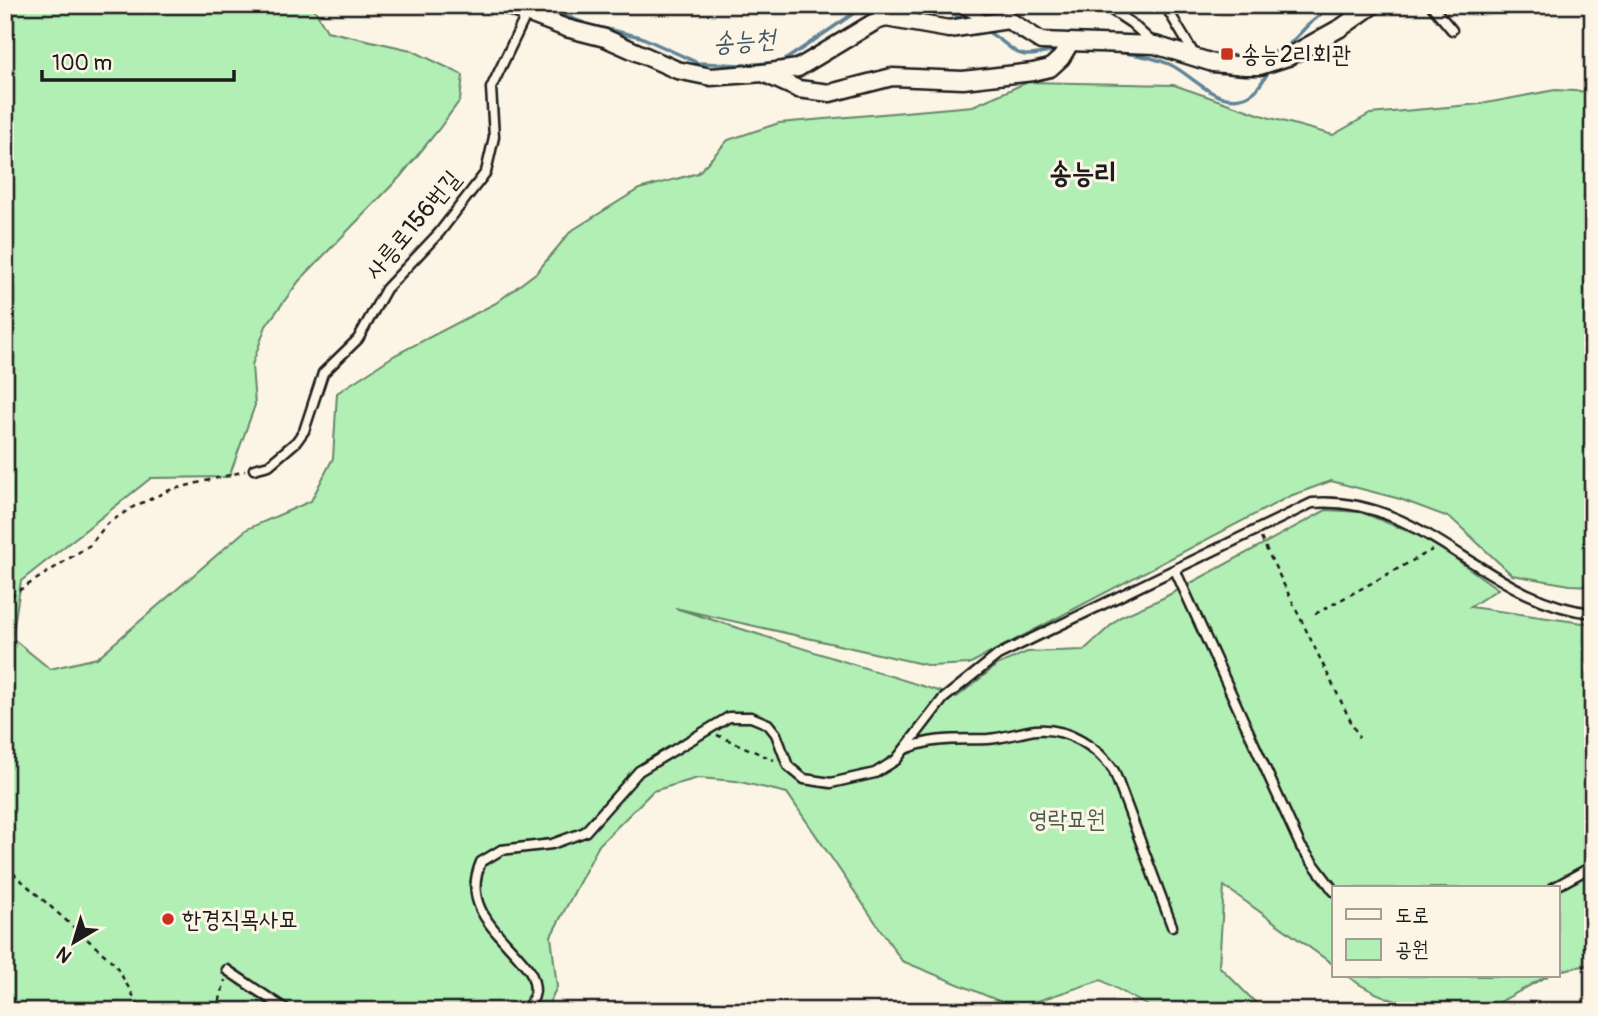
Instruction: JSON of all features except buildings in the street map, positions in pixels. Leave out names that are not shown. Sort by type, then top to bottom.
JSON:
[{"type":"street","points":[[506,5],[566,28],[605,38],[686,73],[711,77],[798,68],[876,21],[886,18],[949,29],[1009,20],[1041,41],[1155,45],[1170,47],[1198,59],[1228,65],[1260,66],[1288,57],[1342,27],[1373,5]]},
{"type":"street","points":[[763,73],[798,89],[830,93],[892,77],[963,80],[1049,68],[1061,58],[1070,43]]},
{"type":"lane","points":[[957,5],[984,22]]},
{"type":"lane","points":[[1104,5],[1131,23],[1155,45]]},
{"type":"lane","points":[[1165,5],[1198,59]]},
{"type":"lane","points":[[1431,5],[1452,30]]},
{"type":"lane","name":"사릉로156번길","points":[[254,469],[269,465],[296,442],[304,431],[323,373],[358,339],[386,289],[439,233],[486,172],[494,137],[491,88],[527,13]]},
{"type":"lane","points":[[523,1011],[533,1001],[535,982],[530,971],[481,912],[475,900],[473,888],[481,862],[501,850],[552,844],[585,832],[639,771],[729,717],[760,719],[776,734],[788,766],[795,774],[823,784],[865,777],[886,767],[905,749],[943,699],[998,656],[1126,591],[1175,572],[1256,528],[1312,503],[1343,503],[1399,518],[1513,589],[1551,605],[1593,613]]},
{"type":"lane","points":[[1175,572],[1301,847],[1332,888]]},
{"type":"lane","points":[[905,749],[937,739],[992,739],[1045,730],[1071,736],[1099,753],[1114,771],[1172,926]]},
{"type":"lane","points":[[1557,886],[1593,866]]},
{"type":"lane","points":[[228,970],[288,1011]]},
{"type":"path","points":[[5,615],[9,597],[90,545],[107,524],[133,507],[170,490],[254,469]]},
{"type":"path","points":[[1256,528],[1359,738]]},
{"type":"path","points":[[1315,614],[1444,544]]},
{"type":"path","points":[[703,732],[758,751],[795,774]]},
{"type":"path","points":[[5,866],[115,964],[142,1011]]},
{"type":"path","points":[[217,1011],[228,970]]},
{"type":"green space","name":"영락묘원","points":[[5,5],[312,5],[327,31],[411,50],[463,75],[460,100],[439,129],[400,177],[299,281],[266,326],[252,365],[255,405],[229,477],[151,478],[21,581],[12,638],[50,669],[97,658],[247,529],[311,501],[333,458],[337,393],[395,355],[496,303],[537,272],[571,231],[639,189],[698,173],[728,140],[779,123],[973,106],[1028,82],[1174,85],[1267,117],[1333,135],[1370,114],[1481,104],[1555,90],[1593,92],[1593,586],[1570,585],[1512,575],[1451,518],[1400,499],[1331,481],[1290,496],[969,664],[931,666],[675,608],[957,697],[997,665],[1027,652],[1084,650],[1120,617],[1163,598],[1326,510],[1361,512],[1429,540],[1498,589],[1470,607],[1583,623],[1593,621],[1593,964],[1560,971],[1560,886],[1332,886],[1332,964],[1224,886],[1219,966],[1264,1011],[1157,1011],[1101,980],[1016,1008],[902,961],[787,793],[736,781],[698,778],[653,791],[599,845],[551,936],[557,987],[545,1011],[5,1011]]},
{"type":"green space","points":[[1350,978],[1544,978],[1492,1005],[1475,1011],[1459,1012],[1408,1005]]},
{"type":"waterway","name":"송능천","points":[[536,5],[589,25],[641,37],[698,63],[742,65],[782,62],[866,5]]},
{"type":"waterway","name":"송능천","points":[[929,5],[969,20]]},
{"type":"waterway","name":"송능천","points":[[1281,53],[1332,5]]},
{"type":"waterway","name":"송능천","points":[[985,30],[1024,55],[1057,50]]},
{"type":"waterway","name":"송능천","points":[[1077,50],[1123,53],[1158,60],[1178,69],[1207,90],[1228,98],[1239,98],[1254,92],[1271,68]]},
{"type":"place","name":"송능2리회관","points":[[1227,54]]},
{"type":"place","name":"한경직목사묘","points":[[168,919]]},
{"type":"district","name":"송능리","points":[[1083,173]]}]
